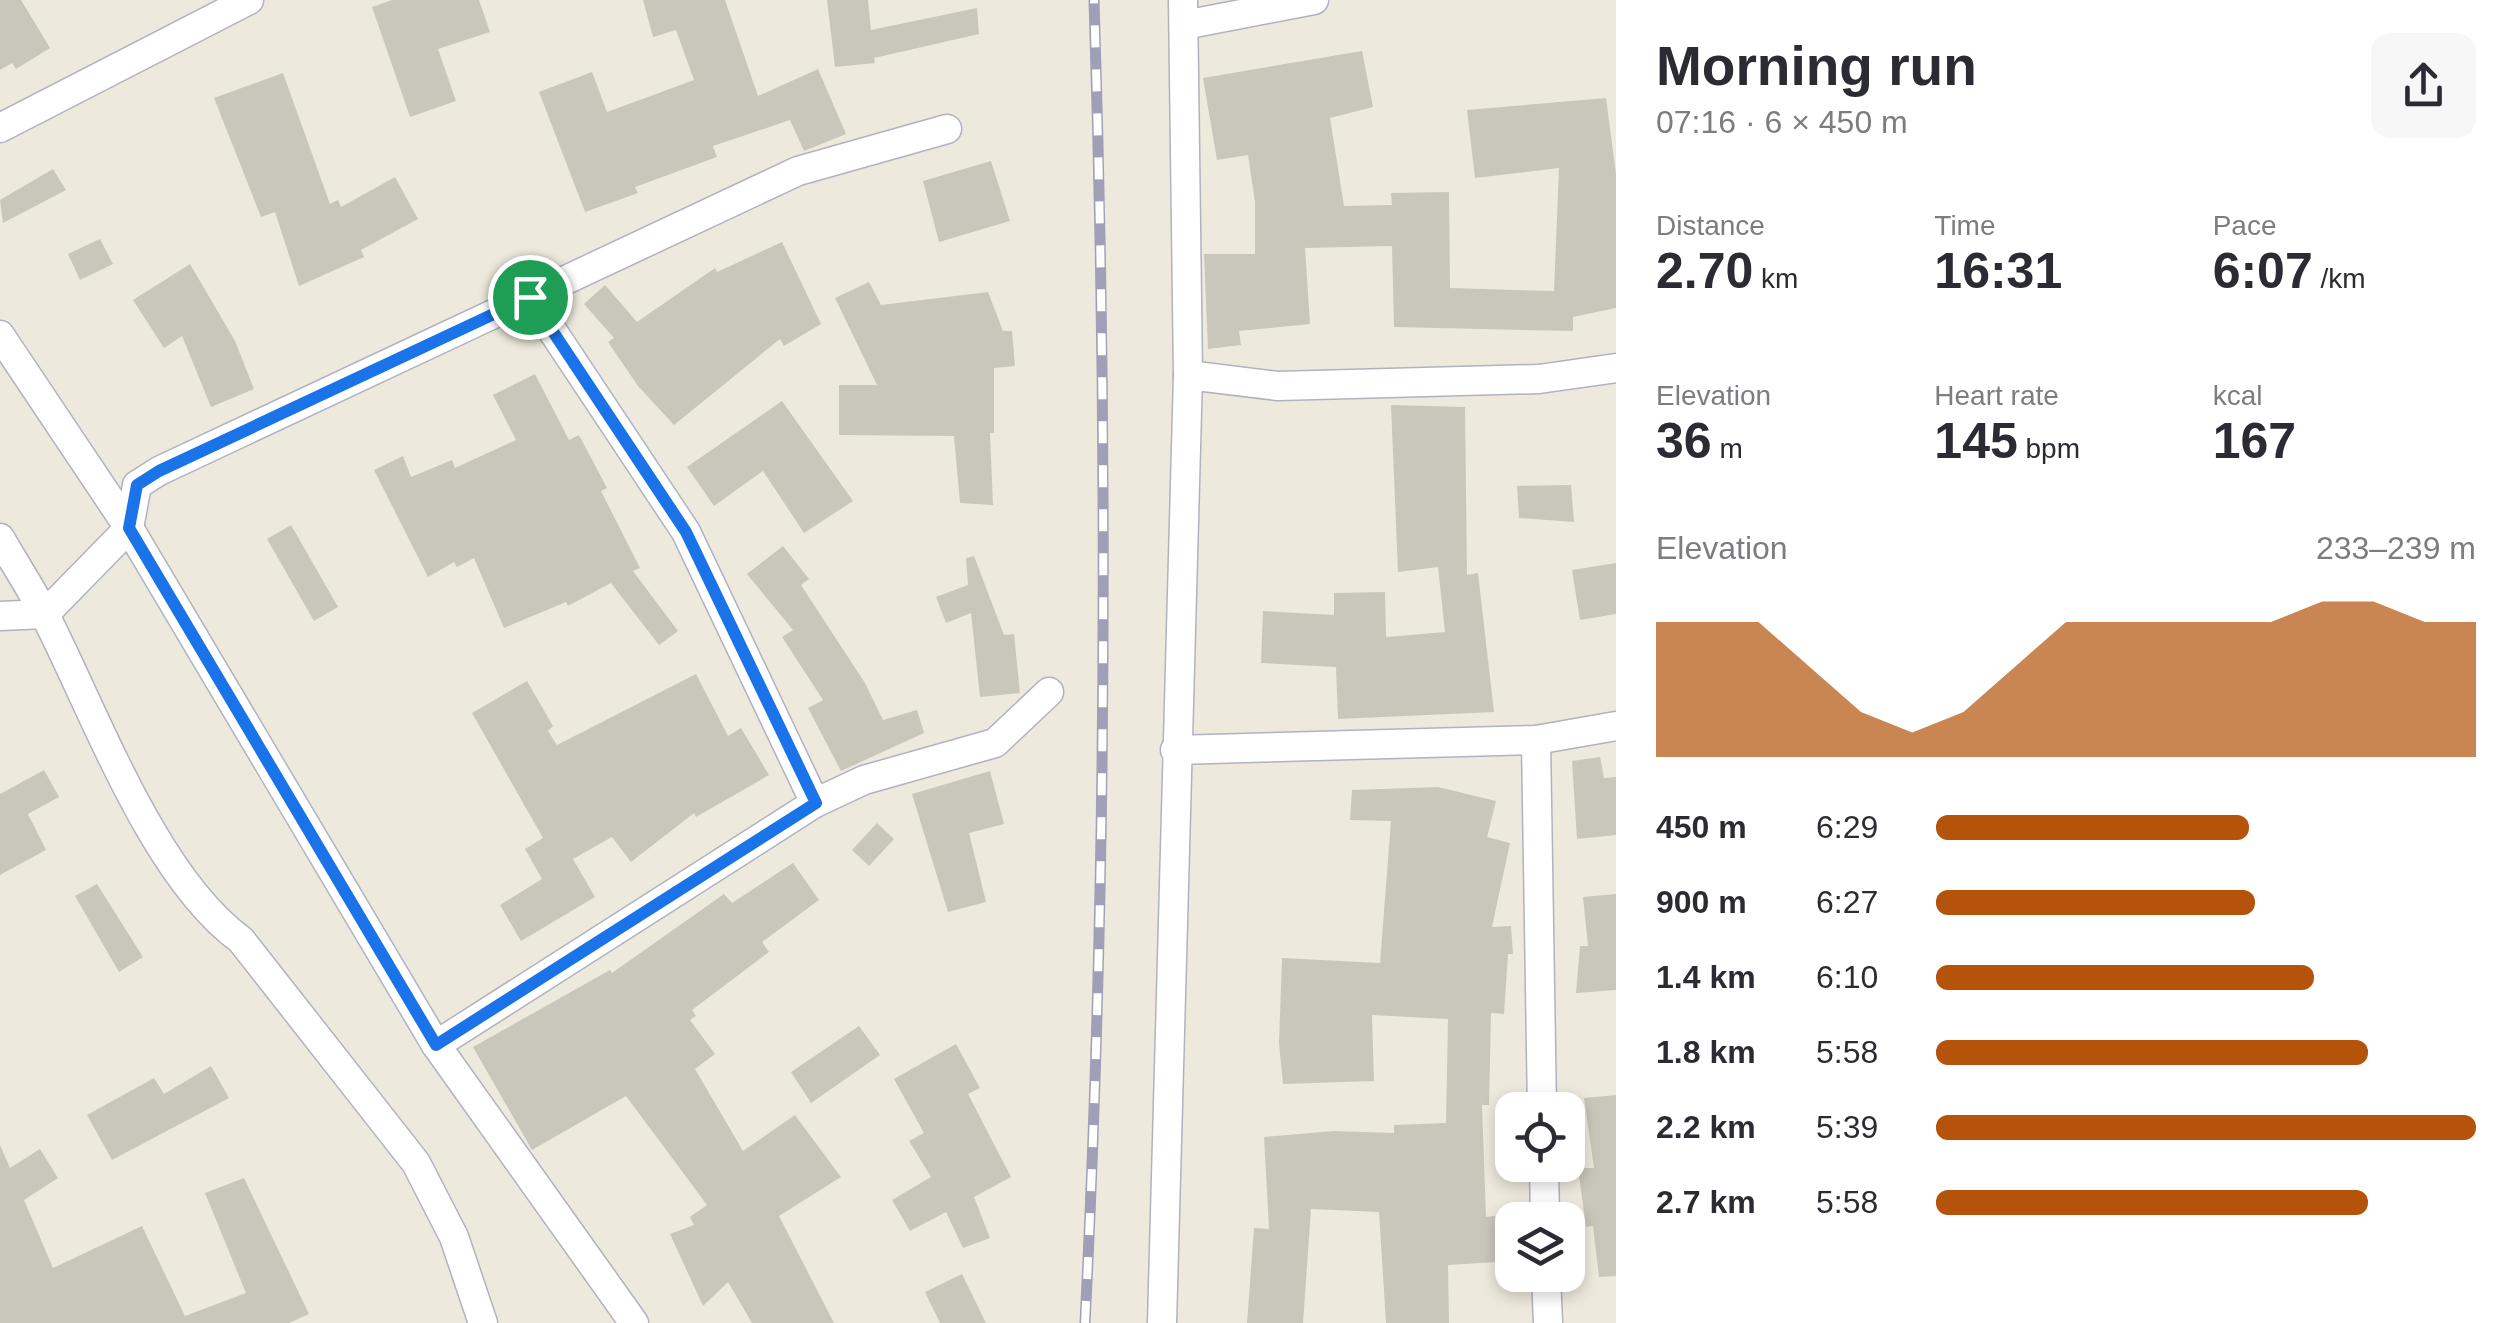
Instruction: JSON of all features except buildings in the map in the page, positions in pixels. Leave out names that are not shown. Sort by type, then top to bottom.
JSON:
[{"type":"street","points":[[0,128],[250,0]]},
{"type":"street","points":[[1162,1323],[1188,375],[1184,12],[1314,0]]},
{"type":"street","points":[[0,616],[45,614],[129,528],[137,485],[159,471],[798,171],[946,129]]},
{"type":"street","points":[[530,297],[686,532],[816,803]]},
{"type":"street","points":[[0,334],[129,528],[436,1045],[634,1323]]},
{"type":"street","points":[[1188,375],[1278,386],[1539,379],[1616,368]]},
{"type":"street","points":[[0,538],[45,614],[174,868],[218,924],[241,940],[416,1162],[454,1237],[483,1323]]},
{"type":"street","points":[[436,1045],[816,803],[864,780],[995,743],[1050,692]]},
{"type":"street","points":[[1175,750],[1536,740],[1616,726]]},
{"type":"street","points":[[1536,740],[1542,1092]]},
{"type":"street","points":[[1547,1292],[1548,1323]]},
{"type":"railway","points":[[1085,1323],[1098,992],[1103,662],[1102,331],[1094,0]]},
{"type":"route","points":[[530,297],[686,532],[816,803],[436,1045],[129,528],[137,485],[159,471],[530,297]]}]
